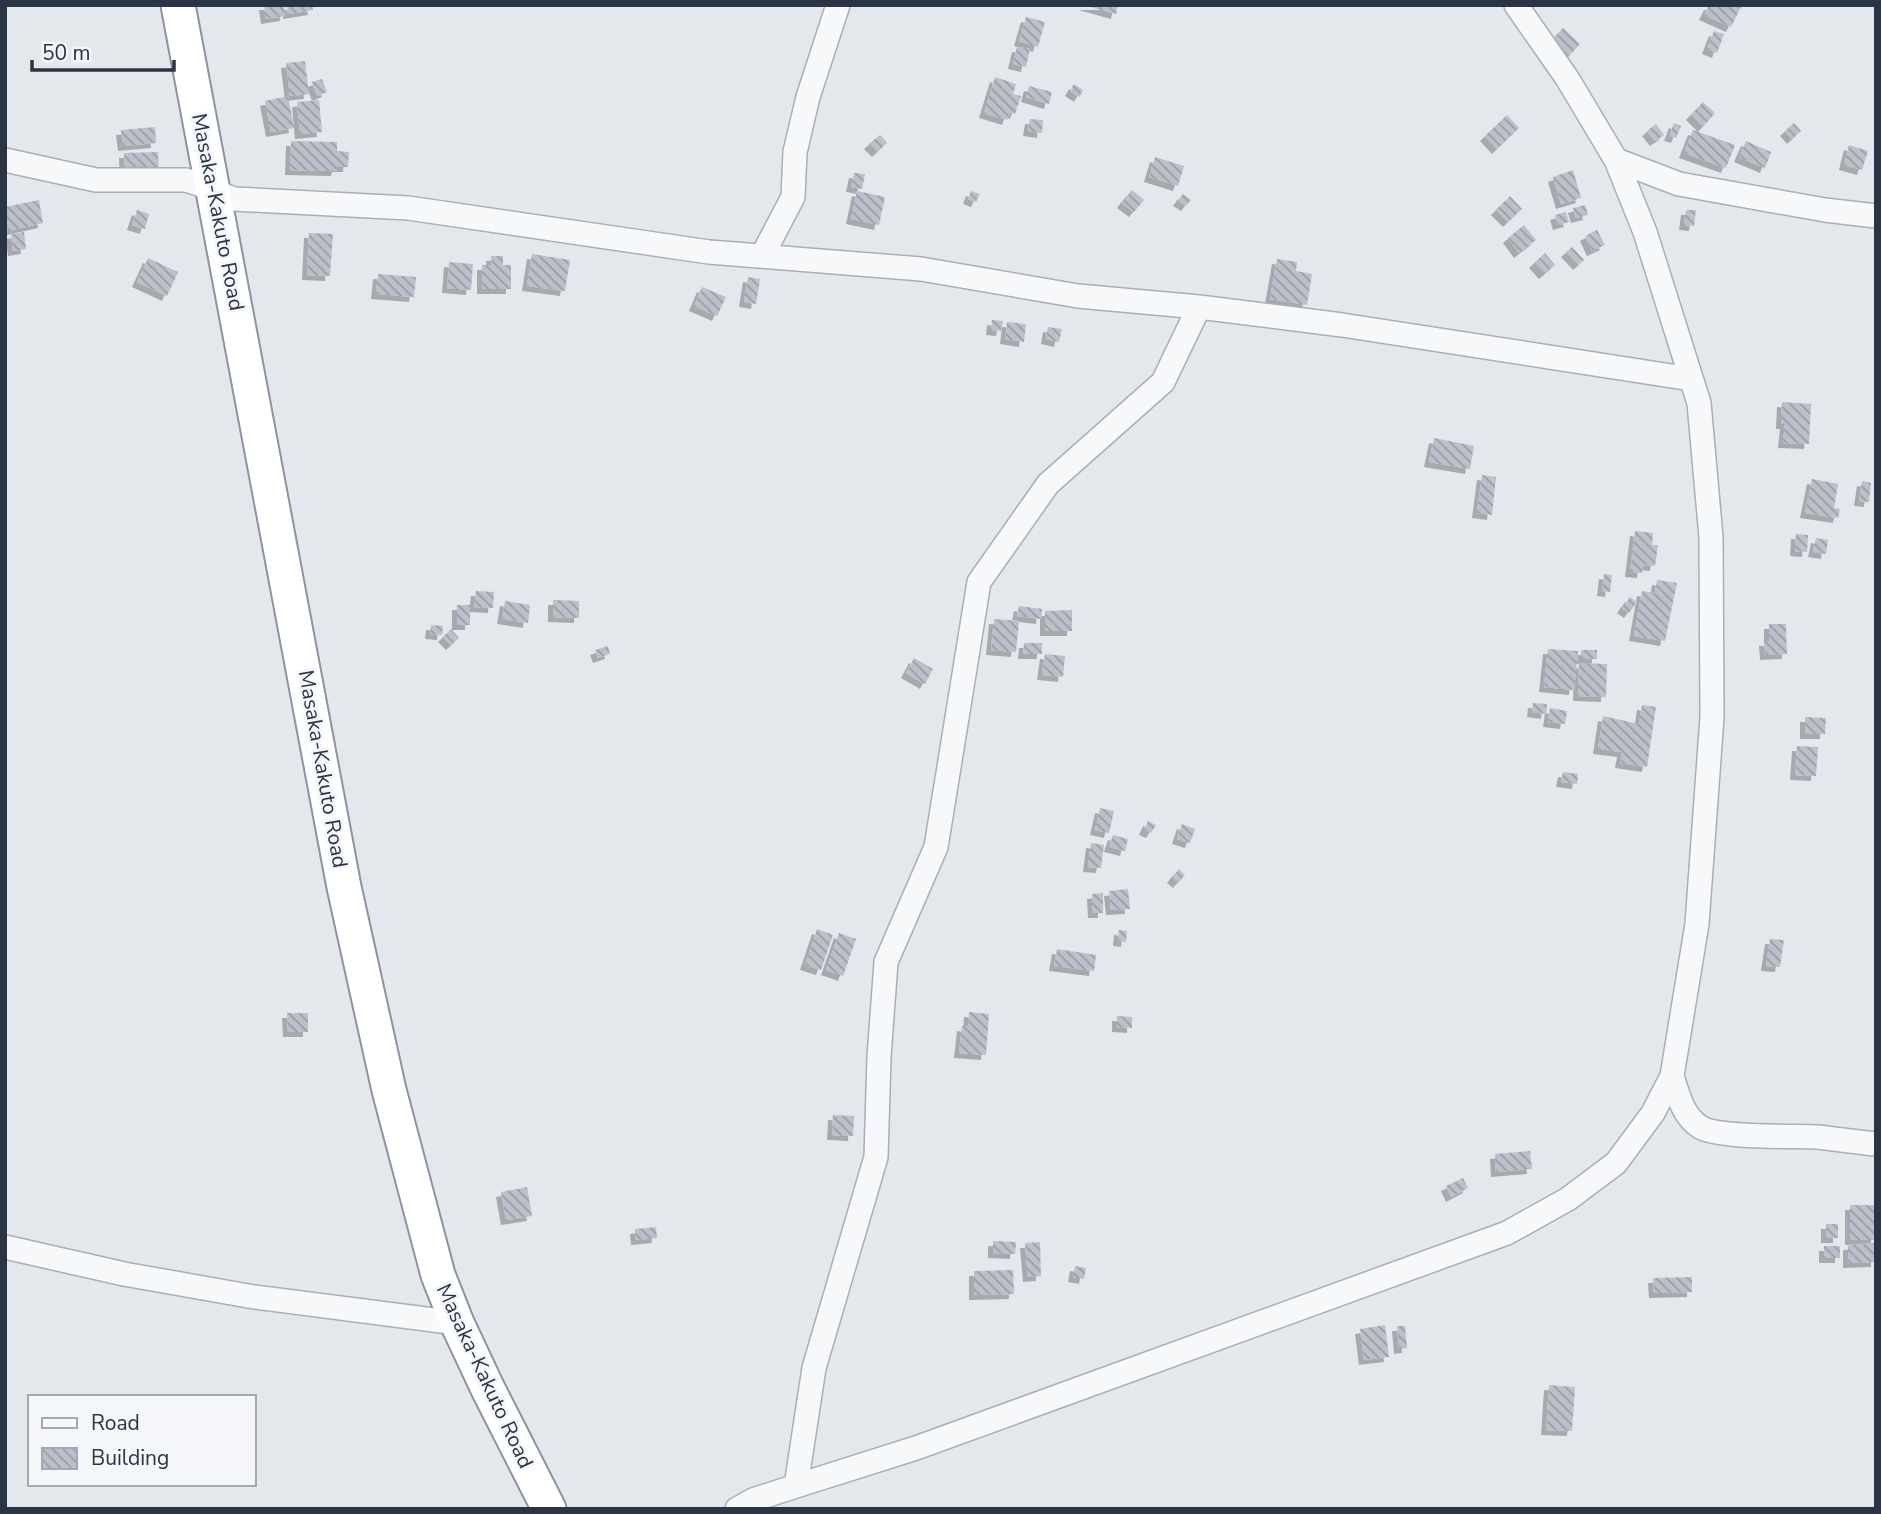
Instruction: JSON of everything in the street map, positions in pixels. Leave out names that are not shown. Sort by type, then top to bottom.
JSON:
[{"type":"highway","name":"Masaka-Kakuto Road","points":[[178,5],[363,977],[416,1196],[438,1275],[457,1323],[549,1509]]},
{"type":"street","points":[[762,256],[793,197],[797,141],[807,97],[838,5]]},
{"type":"street","points":[[737,1509],[796,1486],[916,1448],[1507,1233],[1568,1199],[1616,1163],[1653,1113],[1672,1076],[1697,924],[1712,717],[1711,537],[1699,403],[1644,232],[1616,160],[1567,78],[1516,5]]},
{"type":"street","points":[[5,160],[96,180],[186,180],[234,199],[408,208],[709,251],[921,269],[1078,296],[1199,307],[1356,327],[1691,379]]},
{"type":"street","points":[[1616,160],[1679,184],[1825,210],[1876,216]]},
{"type":"street","points":[[796,1486],[814,1368],[876,1157],[879,1056],[886,962],[936,846],[979,582],[1048,484],[1163,382],[1199,307]]},
{"type":"street","points":[[1672,1076],[1687,1115],[1701,1128],[1721,1134],[1817,1138],[1876,1144]]},
{"type":"street","points":[[5,1247],[124,1274],[254,1297],[457,1323]]},
{"type":"building","points":[[264,5],[284,5],[285,16],[266,19]]},
{"type":"building","points":[[287,5],[312,5],[313,10],[288,14]]},
{"type":"building","points":[[1083,5],[1118,5],[1116,14]]},
{"type":"building","points":[[1709,5],[1742,5],[1731,27],[1704,15]]},
{"type":"building","points":[[1026,17],[1045,22],[1038,47],[1019,41]]},
{"type":"building","points":[[1563,28],[1580,44],[1566,59],[1549,43]]},
{"type":"building","points":[[1714,31],[1724,34],[1717,53],[1707,49]]},
{"type":"building","points":[[1017,47],[1030,49],[1026,67],[1013,64]]},
{"type":"building","points":[[305,61],[309,94],[290,96],[286,63]]},
{"type":"building","points":[[995,77],[1016,84],[1013,94],[1021,96],[1015,114],[1010,112],[1007,120],[984,113]]},
{"type":"building","points":[[322,79],[327,92],[317,96],[312,82]]},
{"type":"building","points":[[1074,84],[1083,90],[1079,97],[1070,91]]},
{"type":"building","points":[[1029,86],[1052,92],[1049,104],[1026,97]]},
{"type":"building","points":[[288,96],[294,128],[271,132],[265,101]]},
{"type":"building","points":[[319,100],[322,132],[300,134],[297,102]]},
{"type":"building","points":[[1703,102],[1715,113],[1703,127],[1691,115]]},
{"type":"building","points":[[1507,115],[1519,128],[1497,149],[1485,136]]},
{"type":"building","points":[[1030,119],[1043,120],[1042,133],[1028,131]]},
{"type":"building","points":[[1674,123],[1681,126],[1676,138],[1669,136]]},
{"type":"building","points":[[1794,123],[1801,131],[1792,139],[1785,131]]},
{"type":"building","points":[[1656,124],[1664,135],[1655,141],[1647,131]]},
{"type":"building","points":[[155,127],[156,143],[123,146],[121,130]]},
{"type":"building","points":[[1693,130],[1735,145],[1726,168],[1684,153]]},
{"type":"building","points":[[880,135],[887,143],[877,152],[869,144]]},
{"type":"building","points":[[291,141],[337,142],[337,151],[349,152],[348,167],[337,167],[336,171],[290,170]]},
{"type":"building","points":[[1746,141],[1771,152],[1765,168],[1739,157]]},
{"type":"building","points":[[1849,145],[1868,151],[1862,170],[1844,165]]},
{"type":"building","points":[[158,152],[159,175],[125,176],[124,153]]},
{"type":"building","points":[[1155,157],[1184,166],[1178,186],[1149,177]]},
{"type":"building","points":[[1573,170],[1581,198],[1561,204],[1553,177]]},
{"type":"building","points":[[854,173],[865,174],[862,189],[851,187]]},
{"type":"building","points":[[1132,190],[1144,200],[1134,212],[1122,203]]},
{"type":"building","points":[[857,191],[885,197],[879,225],[851,219]]},
{"type":"building","points":[[971,191],[980,194],[976,202],[968,199]]},
{"type":"building","points":[[1183,194],[1191,200],[1186,206],[1178,201]]},
{"type":"building","points":[[1510,196],[1522,209],[1508,222],[1496,210]]},
{"type":"building","points":[[39,200],[43,223],[8,231],[5,207]]},
{"type":"building","points":[[1585,205],[1588,215],[1576,218],[1573,208]]},
{"type":"building","points":[[137,210],[149,214],[145,229],[132,225]]},
{"type":"building","points":[[1686,210],[1696,210],[1694,226],[1684,225]]},
{"type":"building","points":[[1566,212],[1569,222],[1558,225],[1555,215]]},
{"type":"building","points":[[1524,225],[1536,240],[1519,253],[1508,238]]},
{"type":"building","points":[[1597,230],[1605,245],[1592,251],[1585,236]]},
{"type":"building","points":[[24,232],[26,249],[13,251],[11,234]]},
{"type":"building","points":[[309,233],[333,234],[330,276],[307,275]]},
{"type":"building","points":[[1572,247],[1584,260],[1578,265],[1566,252]]},
{"type":"building","points":[[1545,253],[1555,265],[1544,274],[1534,263]]},
{"type":"building","points":[[532,254],[570,260],[565,291],[527,286]]},
{"type":"building","points":[[491,256],[503,256],[503,265],[511,265],[511,289],[482,289],[482,265],[492,265]]},
{"type":"building","points":[[148,258],[178,272],[167,296],[137,282]]},
{"type":"building","points":[[1277,259],[1297,262],[1296,271],[1312,274],[1307,305],[1270,299]]},
{"type":"building","points":[[449,262],[473,264],[471,290],[447,288]]},
{"type":"building","points":[[378,274],[416,277],[414,297],[376,294]]},
{"type":"building","points":[[748,277],[760,279],[756,304],[744,302]]},
{"type":"building","points":[[702,287],[726,297],[717,316],[694,306]]},
{"type":"building","points":[[992,320],[1003,321],[1001,331],[991,330]]},
{"type":"building","points":[[1007,322],[1026,324],[1024,342],[1005,339]]},
{"type":"building","points":[[1048,327],[1062,329],[1059,342],[1046,339]]},
{"type":"building","points":[[1782,402],[1811,404],[1809,444],[1783,443],[1785,424],[1781,424]]},
{"type":"building","points":[[1434,438],[1474,446],[1470,469],[1429,462]]},
{"type":"building","points":[[1482,475],[1496,477],[1492,515],[1477,513]]},
{"type":"building","points":[[1812,479],[1838,484],[1834,508],[1840,509],[1838,518],[1805,513]]},
{"type":"building","points":[[1862,481],[1871,483],[1869,502],[1859,501]]},
{"type":"building","points":[[1635,531],[1653,533],[1652,545],[1658,545],[1655,566],[1643,565],[1642,573],[1630,572]]},
{"type":"building","points":[[1796,534],[1808,535],[1807,552],[1795,551]]},
{"type":"building","points":[[1816,538],[1828,540],[1826,554],[1813,552]]},
{"type":"building","points":[[1604,574],[1612,575],[1610,592],[1602,591]]},
{"type":"building","points":[[1657,580],[1677,583],[1665,641],[1634,636],[1642,591],[1655,593]]},
{"type":"building","points":[[476,591],[494,592],[493,608],[474,607]]},
{"type":"building","points":[[1630,597],[1637,602],[1629,613],[1622,608]]},
{"type":"building","points":[[553,600],[579,601],[579,618],[553,617]]},
{"type":"building","points":[[505,601],[530,605],[528,623],[502,619]]},
{"type":"building","points":[[457,605],[470,605],[470,625],[457,625]]},
{"type":"building","points":[[1019,606],[1042,609],[1041,619],[1017,616]]},
{"type":"building","points":[[1072,610],[1072,631],[1045,631],[1045,611]]},
{"type":"building","points":[[994,619],[1019,621],[1016,652],[991,650]]},
{"type":"building","points":[[1769,624],[1786,624],[1787,654],[1765,655],[1764,641],[1769,641]]},
{"type":"building","points":[[431,625],[443,626],[442,635],[430,634]]},
{"type":"building","points":[[451,629],[459,638],[451,645],[443,637]]},
{"type":"building","points":[[1024,643],[1042,643],[1042,654],[1023,654]]},
{"type":"building","points":[[608,646],[610,654],[598,658],[595,650]]},
{"type":"building","points":[[1548,649],[1578,651],[1574,690],[1544,687]]},
{"type":"building","points":[[1581,650],[1597,650],[1597,659],[1581,659]]},
{"type":"building","points":[[1045,654],[1065,656],[1063,677],[1042,675]]},
{"type":"building","points":[[914,658],[933,669],[925,684],[906,673]]},
{"type":"building","points":[[1579,663],[1607,664],[1606,697],[1578,696]]},
{"type":"building","points":[[1533,703],[1547,704],[1546,714],[1532,712]]},
{"type":"building","points":[[1642,705],[1656,707],[1647,767],[1620,763],[1622,752],[1598,749],[1603,716],[1639,724]]},
{"type":"building","points":[[1550,708],[1567,711],[1565,724],[1548,722]]},
{"type":"building","points":[[1805,717],[1826,718],[1825,734],[1805,734]]},
{"type":"building","points":[[1797,746],[1818,747],[1816,776],[1795,775]]},
{"type":"building","points":[[1563,772],[1578,774],[1577,784],[1561,782]]},
{"type":"building","points":[[1100,808],[1114,811],[1109,833],[1095,830]]},
{"type":"building","points":[[1148,821],[1156,825],[1151,833],[1144,830]]},
{"type":"building","points":[[1182,824],[1195,829],[1190,843],[1177,839]]},
{"type":"building","points":[[1113,835],[1128,839],[1125,851],[1109,847]]},
{"type":"building","points":[[1091,843],[1104,845],[1101,868],[1088,867]]},
{"type":"building","points":[[1179,869],[1185,875],[1178,883],[1172,878]]},
{"type":"building","points":[[1128,889],[1130,909],[1111,910],[1109,891]]},
{"type":"building","points":[[1103,893],[1103,913],[1093,913],[1092,894]]},
{"type":"building","points":[[817,929],[833,935],[821,970],[805,965]]},
{"type":"building","points":[[1119,930],[1127,931],[1126,942],[1118,941]]},
{"type":"building","points":[[839,933],[856,939],[843,976],[826,970]]},
{"type":"building","points":[[1770,939],[1784,940],[1780,967],[1766,966]]},
{"type":"building","points":[[1057,949],[1096,955],[1094,971],[1054,966]]},
{"type":"building","points":[[969,1012],[989,1014],[986,1055],[959,1053],[962,1026],[968,1027]]},
{"type":"building","points":[[287,1013],[308,1013],[308,1032],[288,1032]]},
{"type":"building","points":[[1117,1016],[1132,1017],[1132,1028],[1117,1027]]},
{"type":"building","points":[[833,1115],[854,1116],[853,1136],[832,1135]]},
{"type":"building","points":[[1530,1151],[1532,1169],[1496,1172],[1495,1154]]},
{"type":"building","points":[[1463,1178],[1468,1188],[1451,1197],[1446,1186]]},
{"type":"building","points":[[527,1187],[532,1216],[506,1220],[501,1192]]},
{"type":"building","points":[[1850,1205],[1876,1205],[1876,1240],[1850,1240]]},
{"type":"building","points":[[1826,1224],[1838,1224],[1838,1238],[1826,1238]]},
{"type":"building","points":[[656,1227],[657,1238],[636,1240],[635,1229]]},
{"type":"building","points":[[993,1241],[1016,1242],[1015,1254],[993,1253]]},
{"type":"building","points":[[1040,1242],[1041,1276],[1028,1277],[1025,1243]]},
{"type":"building","points":[[1876,1243],[1876,1262],[1848,1263],[1848,1245]]},
{"type":"building","points":[[1824,1246],[1840,1246],[1840,1258],[1824,1258]]},
{"type":"building","points":[[1075,1266],[1086,1268],[1084,1279],[1073,1277]]},
{"type":"building","points":[[1013,1270],[1014,1294],[974,1295],[974,1271]]},
{"type":"building","points":[[1692,1277],[1692,1292],[1654,1293],[1653,1278]]},
{"type":"building","points":[[1385,1325],[1389,1357],[1364,1360],[1360,1329]]},
{"type":"building","points":[[1397,1326],[1405,1326],[1407,1348],[1399,1349]]},
{"type":"building","points":[[1549,1385],[1575,1387],[1572,1431],[1546,1430]]}]
